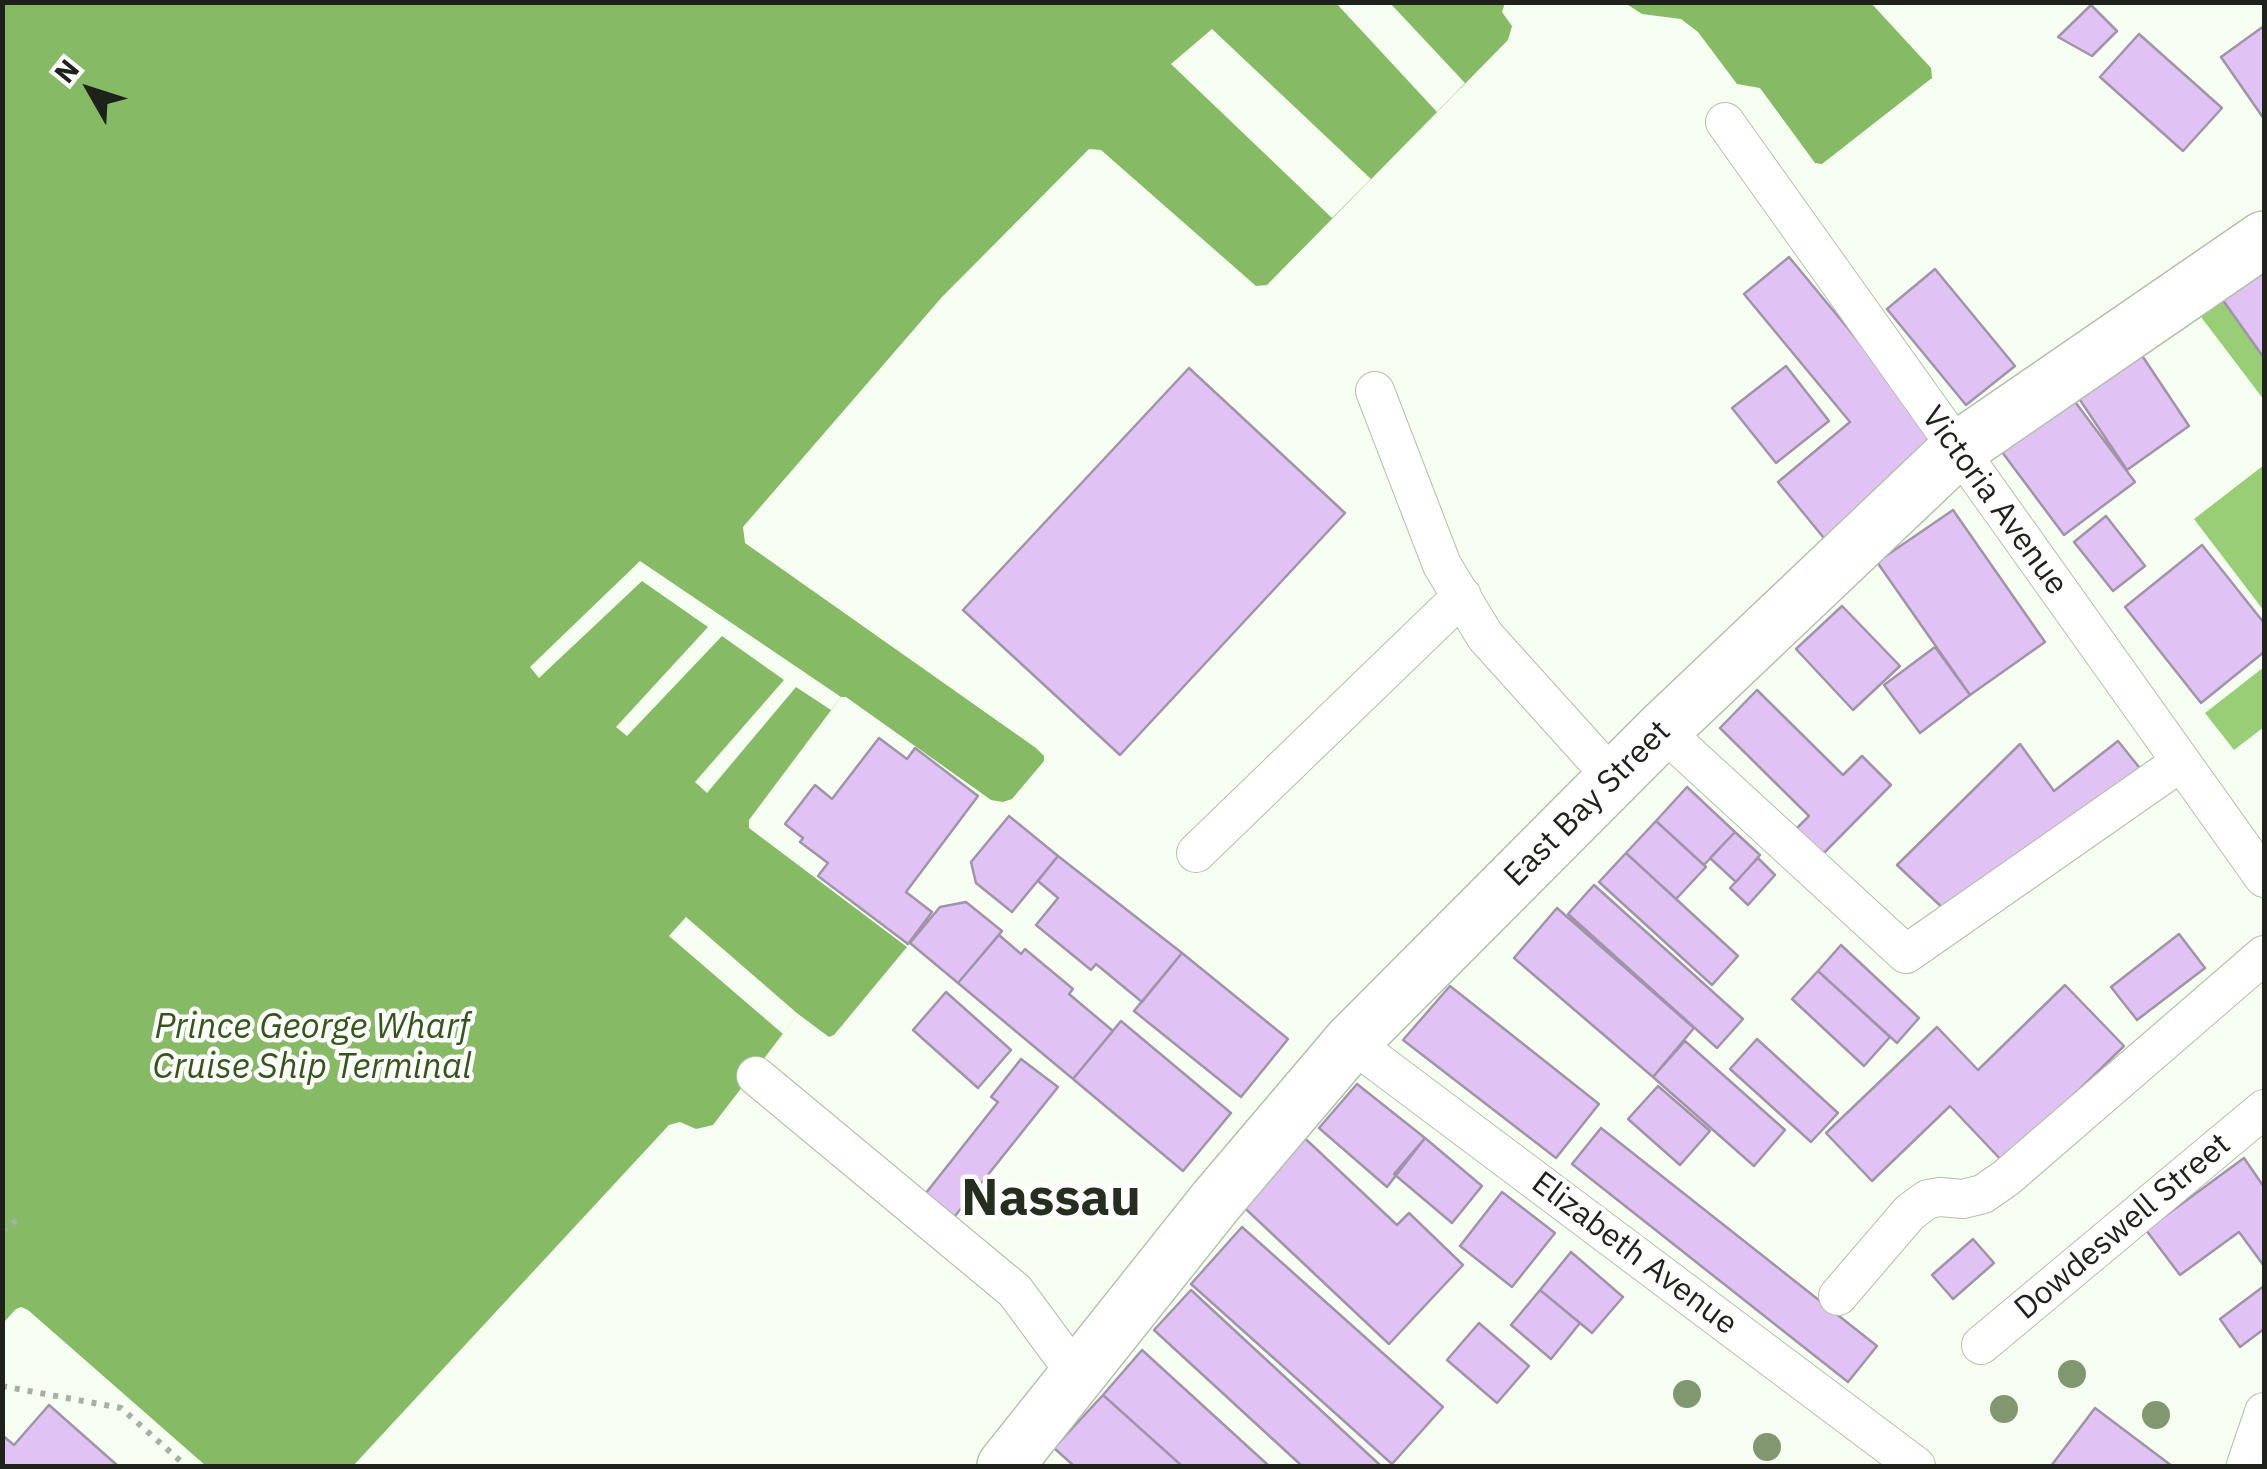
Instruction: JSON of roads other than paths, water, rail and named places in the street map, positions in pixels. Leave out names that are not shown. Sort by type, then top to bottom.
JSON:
[{"type":"highway","name":"East Bay Street","points":[[1005,1466],[1216,1201],[1351,1042],[1662,730],[1957,450],[2264,239]]},
{"type":"street","name":"Victoria Avenue","points":[[1724,122],[2264,878]]},
{"type":"street","points":[[1376,391],[1442,565],[1485,636],[1613,778]]},
{"type":"street","points":[[1196,853],[1462,596]]},
{"type":"street","points":[[1662,730],[1906,954],[2181,762]]},
{"type":"street","points":[[1838,1296],[1910,1212],[1928,1200],[1963,1199],[1994,1186],[2264,956]]},
{"type":"street","name":"Elizabeth Avenue","points":[[1351,1042],[1916,1466]]},
{"type":"street","points":[[756,1076],[1015,1291],[1077,1375]]},
{"type":"street","name":"Dowdeswell Street","points":[[1981,1345],[2264,1109]]},
{"type":"street","points":[[2246,1465],[2264,1412]]},
{"type":"water","name":"Prince George Wharf Cruise Ship Terminal","points":[[3,3],[1505,3],[1502,12],[1512,26],[1508,40],[1267,285],[1256,286],[1101,150],[1089,149],[942,297],[743,527],[745,543],[1036,748],[1044,761],[1012,799],[991,800],[841,697],[749,820],[749,828],[907,947],[834,1035],[829,1037],[798,1014],[713,1125],[696,1129],[680,1122],[669,1125],[353,1466],[206,1466],[28,1310],[16,1309],[3,1323]]},
{"type":"water","points":[[1625,3],[1871,3],[1931,68],[1932,78],[1822,164],[1815,163],[1760,88],[1737,84],[1698,32],[1681,19],[1642,14]]},
{"type":"district","name":"Nassau","points":[[1051,1200]]}]
